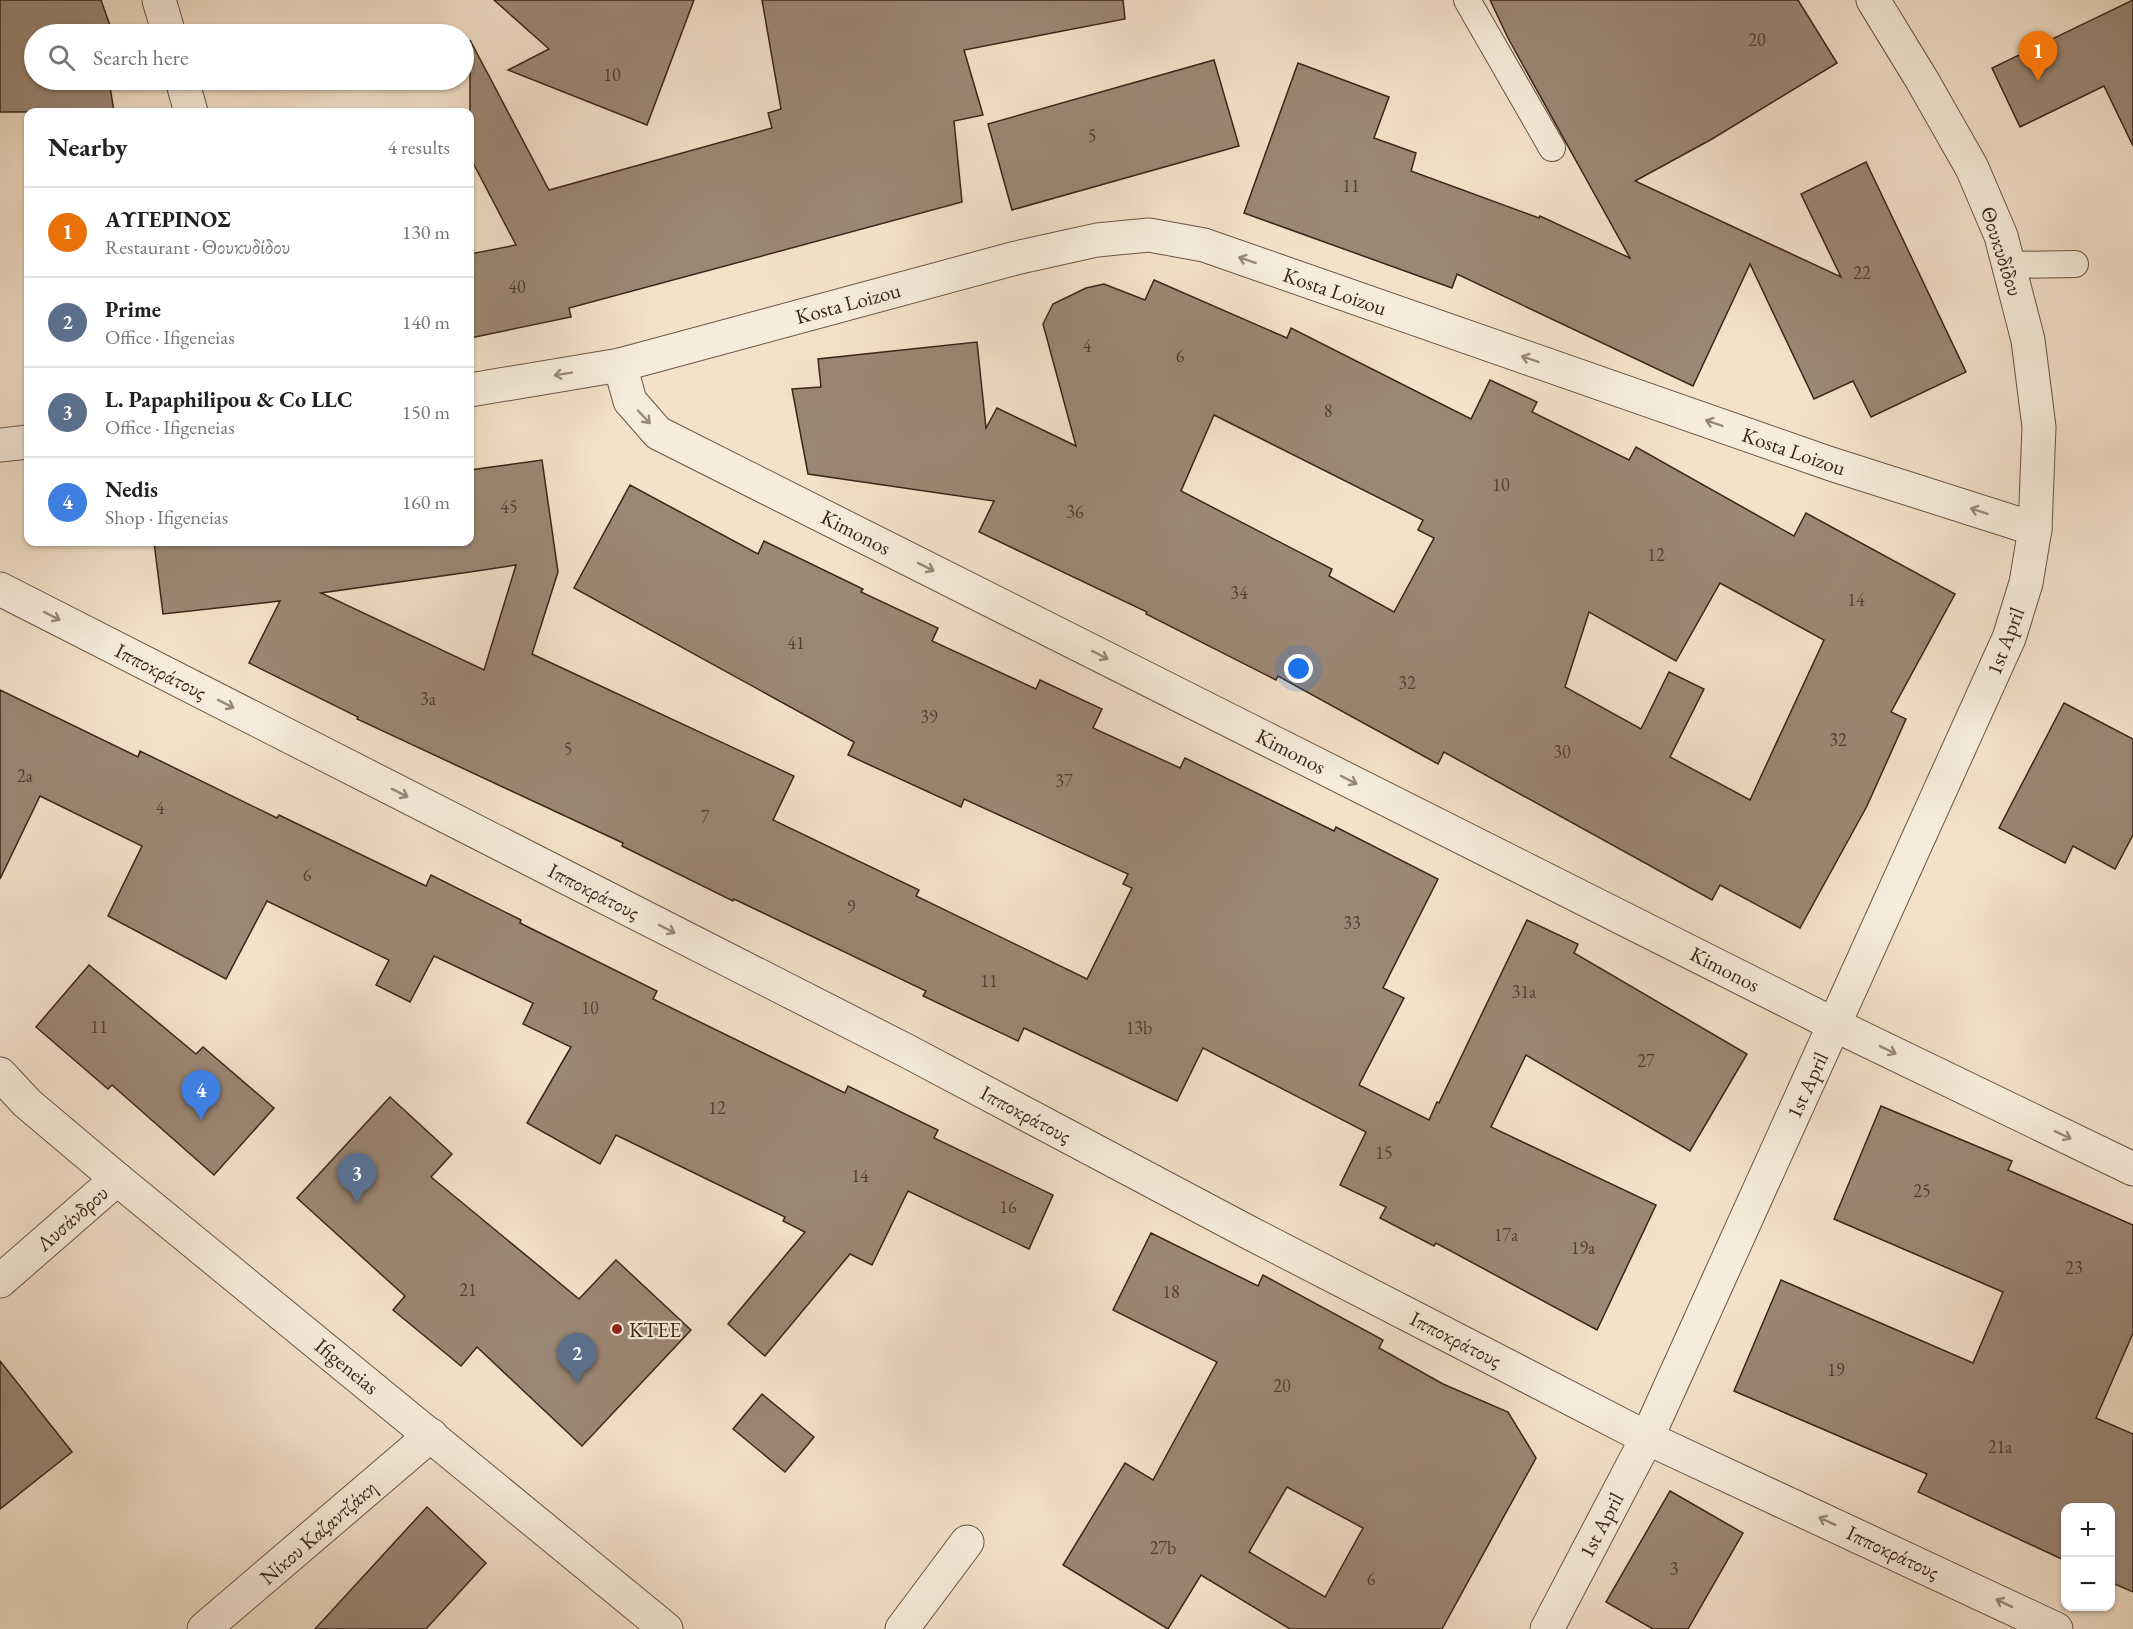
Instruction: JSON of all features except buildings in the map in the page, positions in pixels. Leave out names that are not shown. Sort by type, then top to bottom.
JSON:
[{"type":"street","points":[[159,0],[166,24]]},
{"type":"street","name":"Θουκυδίδου","points":[[1873,0],[1972,168],[2001,236],[2028,339],[2039,427],[2035,529]]},
{"type":"street","points":[[185,90],[190,108]]},
{"type":"street","name":"Kosta Loizou","points":[[620,365],[1016,258],[1097,240],[1149,235],[1204,245],[1831,464],[2035,529]]},
{"type":"street","points":[[474,389],[620,365]]},
{"type":"street","name":"Kimonos","points":[[620,365],[630,401],[658,433],[1835,1025],[2133,1169]]},
{"type":"street","points":[[0,446],[24,443]]},
{"type":"street","name":"1st April","points":[[1547,1629],[1647,1438],[2009,638],[2026,583],[2035,529]]},
{"type":"street","name":"Ιπποκράτους","points":[[0,589],[907,1051],[1248,1232],[1647,1438],[2056,1629]]},
{"type":"street","name":"Ifigeneias","points":[[0,1074],[13,1095],[666,1629]]},
{"type":"street","name":"Λυσάνδρου","points":[[0,1281],[117,1179]]},
{"type":"street","name":"Νίκου Καζαντζάκη","points":[[204,1629],[431,1435]]},
{"type":"street","points":[[902,1629],[967,1542]]},
{"type":"lane","points":[[1467,0],[1552,148]]},
{"type":"lane","points":[[2009,265],[2076,264]]},
{"type":"place","name":"ΑΥΓΕΡΙΝΟΣ","points":[[2038,81]]},
{"type":"place","name":"Nedis","points":[[201,1120]]},
{"type":"place","name":"L. Papaphilipou & Co LLC","points":[[357,1203]]},
{"type":"place","name":"KTEE","points":[[617,1329]]},
{"type":"place","name":"Prime","points":[[577,1383]]}]
